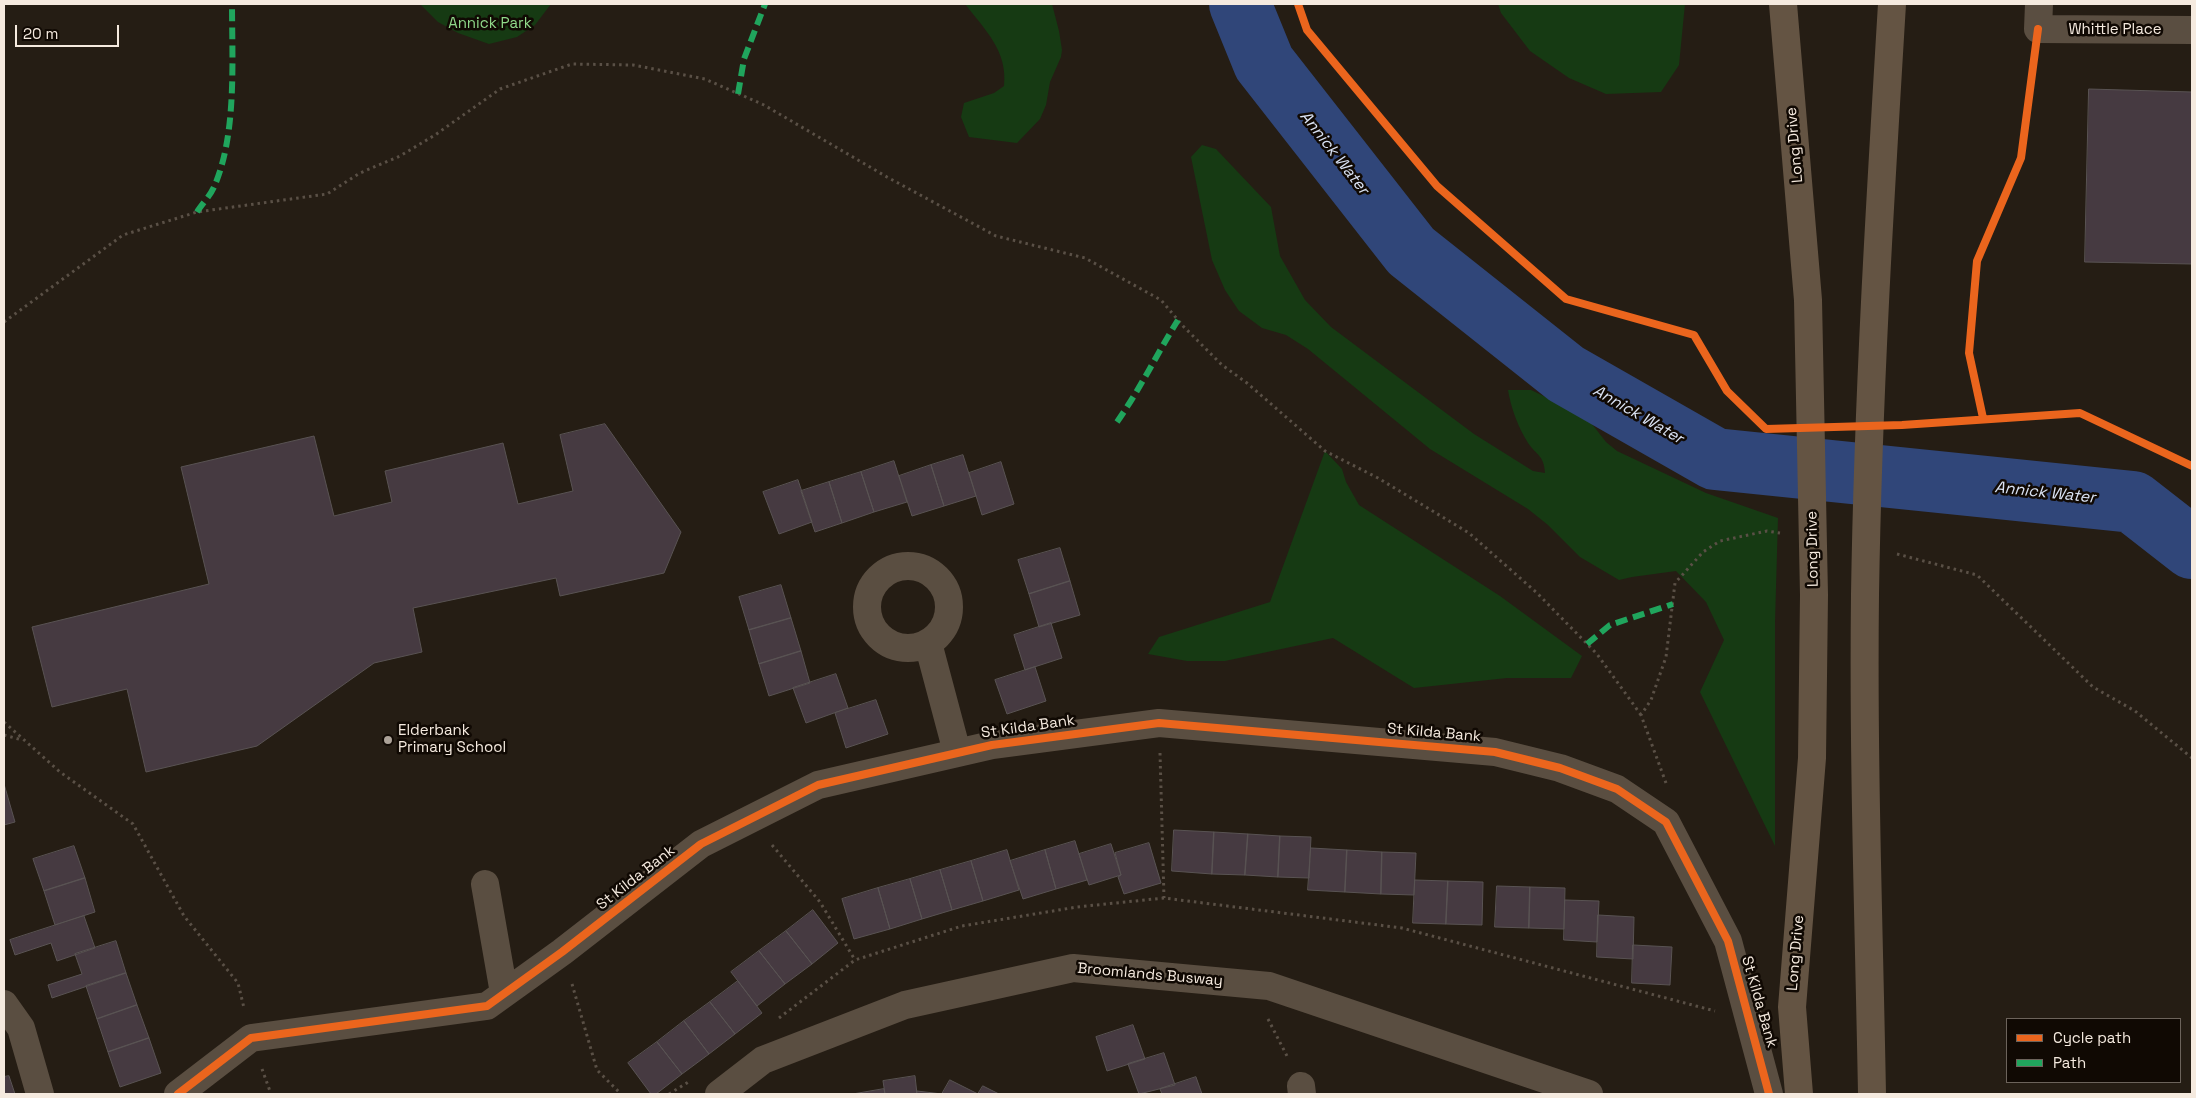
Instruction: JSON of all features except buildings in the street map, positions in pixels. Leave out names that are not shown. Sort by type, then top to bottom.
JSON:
[{"type":"main road","name":"Long Drive","points":[[1783,4],[1808,300],[1814,595],[1812,758],[1792,1007],[1799,1094]]},
{"type":"main road","points":[[1872,1094],[1865,757],[1865,594],[1876,288],[1892,4]]},
{"type":"street","name":"Whittle Place","points":[[2038,16],[2192,30]]},
{"type":"street","points":[[928,642],[958,752]]},
{"type":"street","name":"St Kilda Bank","points":[[178,1094],[251,1038],[487,1006],[562,952],[701,844],[818,785],[992,744],[1159,723],[1494,752],[1560,768],[1617,789],[1666,822],[1728,941],[1769,1094]]},
{"type":"street","points":[[485,884],[504,993]]},
{"type":"street","name":"Broomlands Busway","points":[[719,1094],[763,1060],[905,1005],[1074,968],[1269,986],[1588,1094]]},
{"type":"street","points":[[4,1004],[21,1028],[40,1094]]},
{"type":"path","points":[[4,322],[122,235],[196,212],[327,194],[360,173],[400,156],[435,135],[500,89],[572,64],[633,65],[705,79],[764,105],[886,177],[996,236],[1086,258],[1161,300],[1183,326],[1222,365],[1247,383],[1325,452],[1378,478],[1469,533],[1537,593],[1597,654],[1641,715],[1662,769],[1674,810],[1666,822]]},
{"type":"path","points":[[1641,715],[1651,700],[1666,658],[1675,583],[1703,552],[1720,542],[1767,531]]},
{"type":"path","points":[[1892,553],[1977,575],[2092,687],[2135,711],[2192,758]]},
{"type":"path","points":[[4,722],[60,772],[133,824],[184,916],[238,983],[251,1038]]},
{"type":"path","points":[[1159,723],[1164,898]]},
{"type":"path","points":[[4,735],[25,741]]},
{"type":"path","points":[[751,819],[820,902],[855,960]]},
{"type":"path","points":[[562,952],[597,1070],[621,1094]]},
{"type":"path","points":[[1250,984],[1302,1090]]},
{"type":"path","points":[[1656,996],[1750,1020]]},
{"type":"green space","name":"Annick Park","points":[[420,4],[551,4],[535,25],[517,37],[489,44],[458,33],[438,22]]},
{"type":"green space","points":[[965,4],[1052,4],[1059,31],[1062,50],[1061,57],[1050,82],[1046,105],[1040,119],[1017,143],[969,137],[961,117],[964,103],[994,93],[1004,86],[1004,73],[999,52],[987,32]]},
{"type":"green space","points":[[1498,4],[1685,4],[1679,65],[1661,92],[1606,94],[1569,78],[1530,51],[1501,13]]},
{"type":"green space","points":[[1202,145],[1216,149],[1271,207],[1280,256],[1305,300],[1331,327],[1474,434],[1533,471],[1545,473],[1542,459],[1528,443],[1518,424],[1508,390],[1531,390],[1558,403],[1592,424],[1606,442],[1617,451],[1706,493],[1778,518],[1775,622],[1775,846],[1700,692],[1724,640],[1706,602],[1676,571],[1619,580],[1580,557],[1548,525],[1528,509],[1430,449],[1308,349],[1286,335],[1262,328],[1239,311],[1225,290],[1212,260],[1191,157]]},
{"type":"green space","points":[[1325,451],[1342,469],[1346,482],[1359,505],[1500,596],[1582,656],[1571,678],[1507,678],[1414,688],[1333,638],[1225,661],[1187,661],[1148,654],[1159,637],[1270,602]]},
{"type":"waterway","name":"Annick Water","points":[[1240,4],[1264,63],[1411,251],[1566,374],[1715,459],[2133,502],[2192,548]]},
{"type":"marked path","points":[[197,212],[214,187],[227,144],[232,97],[232,4]]},
{"type":"marked path","points":[[738,94],[744,59],[765,4]]},
{"type":"marked path","points":[[1117,422],[1178,320]]},
{"type":"marked path","points":[[1587,644],[1610,625],[1673,604]]},
{"type":"cycle path","points":[[1298,4],[1307,30],[1437,186],[1566,299],[1694,335],[1727,391],[1766,429],[1902,425],[2080,413],[2192,466]]},
{"type":"cycle path","points":[[1983,418],[1969,353],[1977,261],[2021,158],[2038,29]]},
{"type":"cycle path","points":[[178,1094],[251,1038],[487,1006],[562,952],[701,844],[818,785],[992,745],[1159,723],[1495,752],[1560,768],[1617,789],[1666,822],[1728,941],[1769,1094]]},
{"type":"place","name":"Elderbank Primary School","points":[[388,740]]}]
